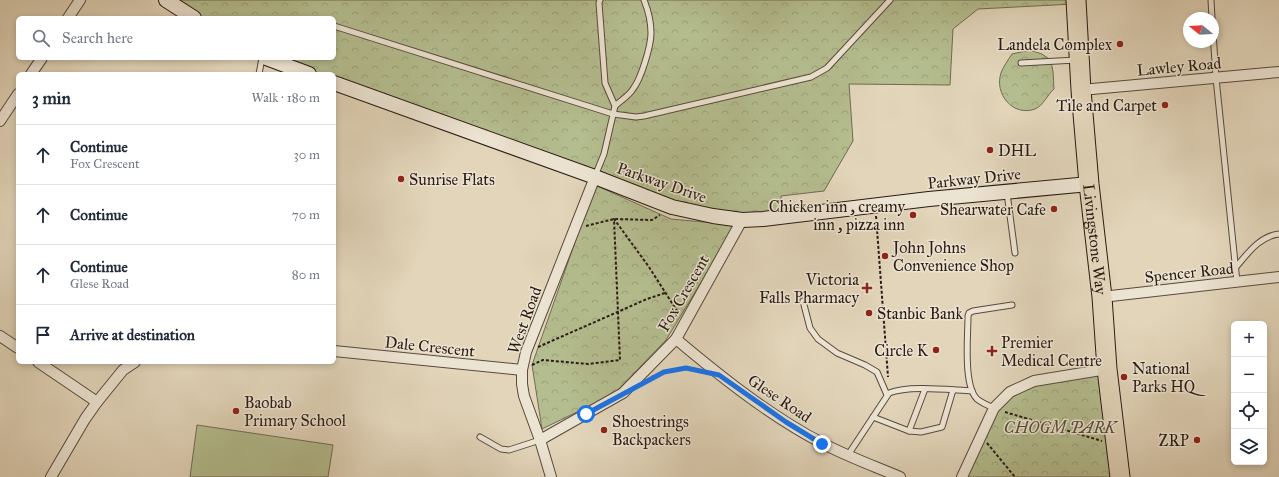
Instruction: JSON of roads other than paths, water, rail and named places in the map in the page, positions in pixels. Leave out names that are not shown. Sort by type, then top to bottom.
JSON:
[{"type":"highway","name":"Livingstone Way","points":[[1076,0],[1081,90],[1089,184],[1102,297],[1107,369],[1120,477]]},
{"type":"street","points":[[69,16],[80,0]]},
{"type":"street","points":[[166,0],[191,16]]},
{"type":"street","points":[[32,72],[41,60]]},
{"type":"street","points":[[271,60],[304,72]]},
{"type":"street","name":"Lawley Road","points":[[1081,90],[1279,72]]},
{"type":"street","name":"Parkway Drive","points":[[336,84],[595,176],[672,207],[713,216],[742,220],[1089,184]]},
{"type":"street","points":[[0,121],[16,97]]},
{"type":"street","name":"West Road","points":[[551,477],[540,440],[524,396],[522,370],[526,352],[595,176]]},
{"type":"street","name":"Fox Crescent","points":[[540,440],[623,393],[676,339],[742,220]]},
{"type":"street","name":"Spencer Road","points":[[1102,297],[1279,277]]},
{"type":"street","points":[[0,336],[16,347]]},
{"type":"street","name":"Glese Road","points":[[676,339],[719,375],[786,422],[822,444],[900,477]]},
{"type":"street","name":"Dale Crescent","points":[[336,350],[522,370]]},
{"type":"street","points":[[41,364],[97,402]]},
{"type":"street","points":[[51,477],[85,419],[97,402],[124,370],[132,364]]},
{"type":"street","points":[[962,477],[994,408],[1010,392],[1034,381],[1107,369]]},
{"type":"lane","points":[[600,0],[599,4],[605,83],[615,106]]},
{"type":"lane","points":[[595,176],[604,154],[615,106],[634,88],[645,61],[651,34],[649,17],[644,0]]},
{"type":"lane","points":[[336,27],[613,114],[636,117],[811,77],[827,68],[890,0]]},
{"type":"lane","points":[[1211,0],[1212,12]]},
{"type":"lane","points":[[1214,48],[1237,282]]},
{"type":"lane","points":[[259,72],[262,60]]},
{"type":"lane","points":[[1021,63],[1079,60]]},
{"type":"lane","points":[[1007,192],[1015,253]]},
{"type":"lane","points":[[1236,267],[1261,240],[1279,234]]},
{"type":"lane","points":[[803,301],[810,328],[818,339],[837,353],[877,372],[888,394]]},
{"type":"lane","points":[[994,408],[978,399],[972,391],[968,378],[968,316],[973,311],[1012,305]]},
{"type":"lane","points":[[848,455],[888,394],[897,390],[972,391]]},
{"type":"lane","points":[[909,431],[925,390]]},
{"type":"lane","points":[[873,417],[909,431],[922,432],[942,427],[953,390]]},
{"type":"lane","points":[[480,437],[501,449],[509,450],[540,440]]},
{"type":"place","name":"Landela Complex","points":[[1120,44]]},
{"type":"place","name":"Tile and Carpet","points":[[1165,105]]},
{"type":"place","name":"DHL","points":[[990,150]]},
{"type":"place","name":"Sunrise Flats","points":[[401,179]]},
{"type":"place","name":"Shearwater Cafe","points":[[1054,209]]},
{"type":"place","name":"Chicken inn , creamy inn , pizza inn","points":[[913,215]]},
{"type":"place","name":"John Johns Convenience Shop","points":[[885,256]]},
{"type":"place","name":"Victoria Falls Pharmacy","points":[[867,288]]},
{"type":"place","name":"Stanbic Bank","points":[[869,313]]},
{"type":"place","name":"Circle K","points":[[936,350]]},
{"type":"place","name":"Premier Medical Centre","points":[[992,351]]},
{"type":"place","name":"National Parks HQ","points":[[1124,377]]},
{"type":"place","name":"Baobab Primary School","points":[[236,411]]},
{"type":"place","name":"Shoestrings Backpackers","points":[[604,430]]},
{"type":"place","name":"ZRP","points":[[1197,440]]},
{"type":"park label","name":"CHOGM PARK","points":[[1060,427]]}]
